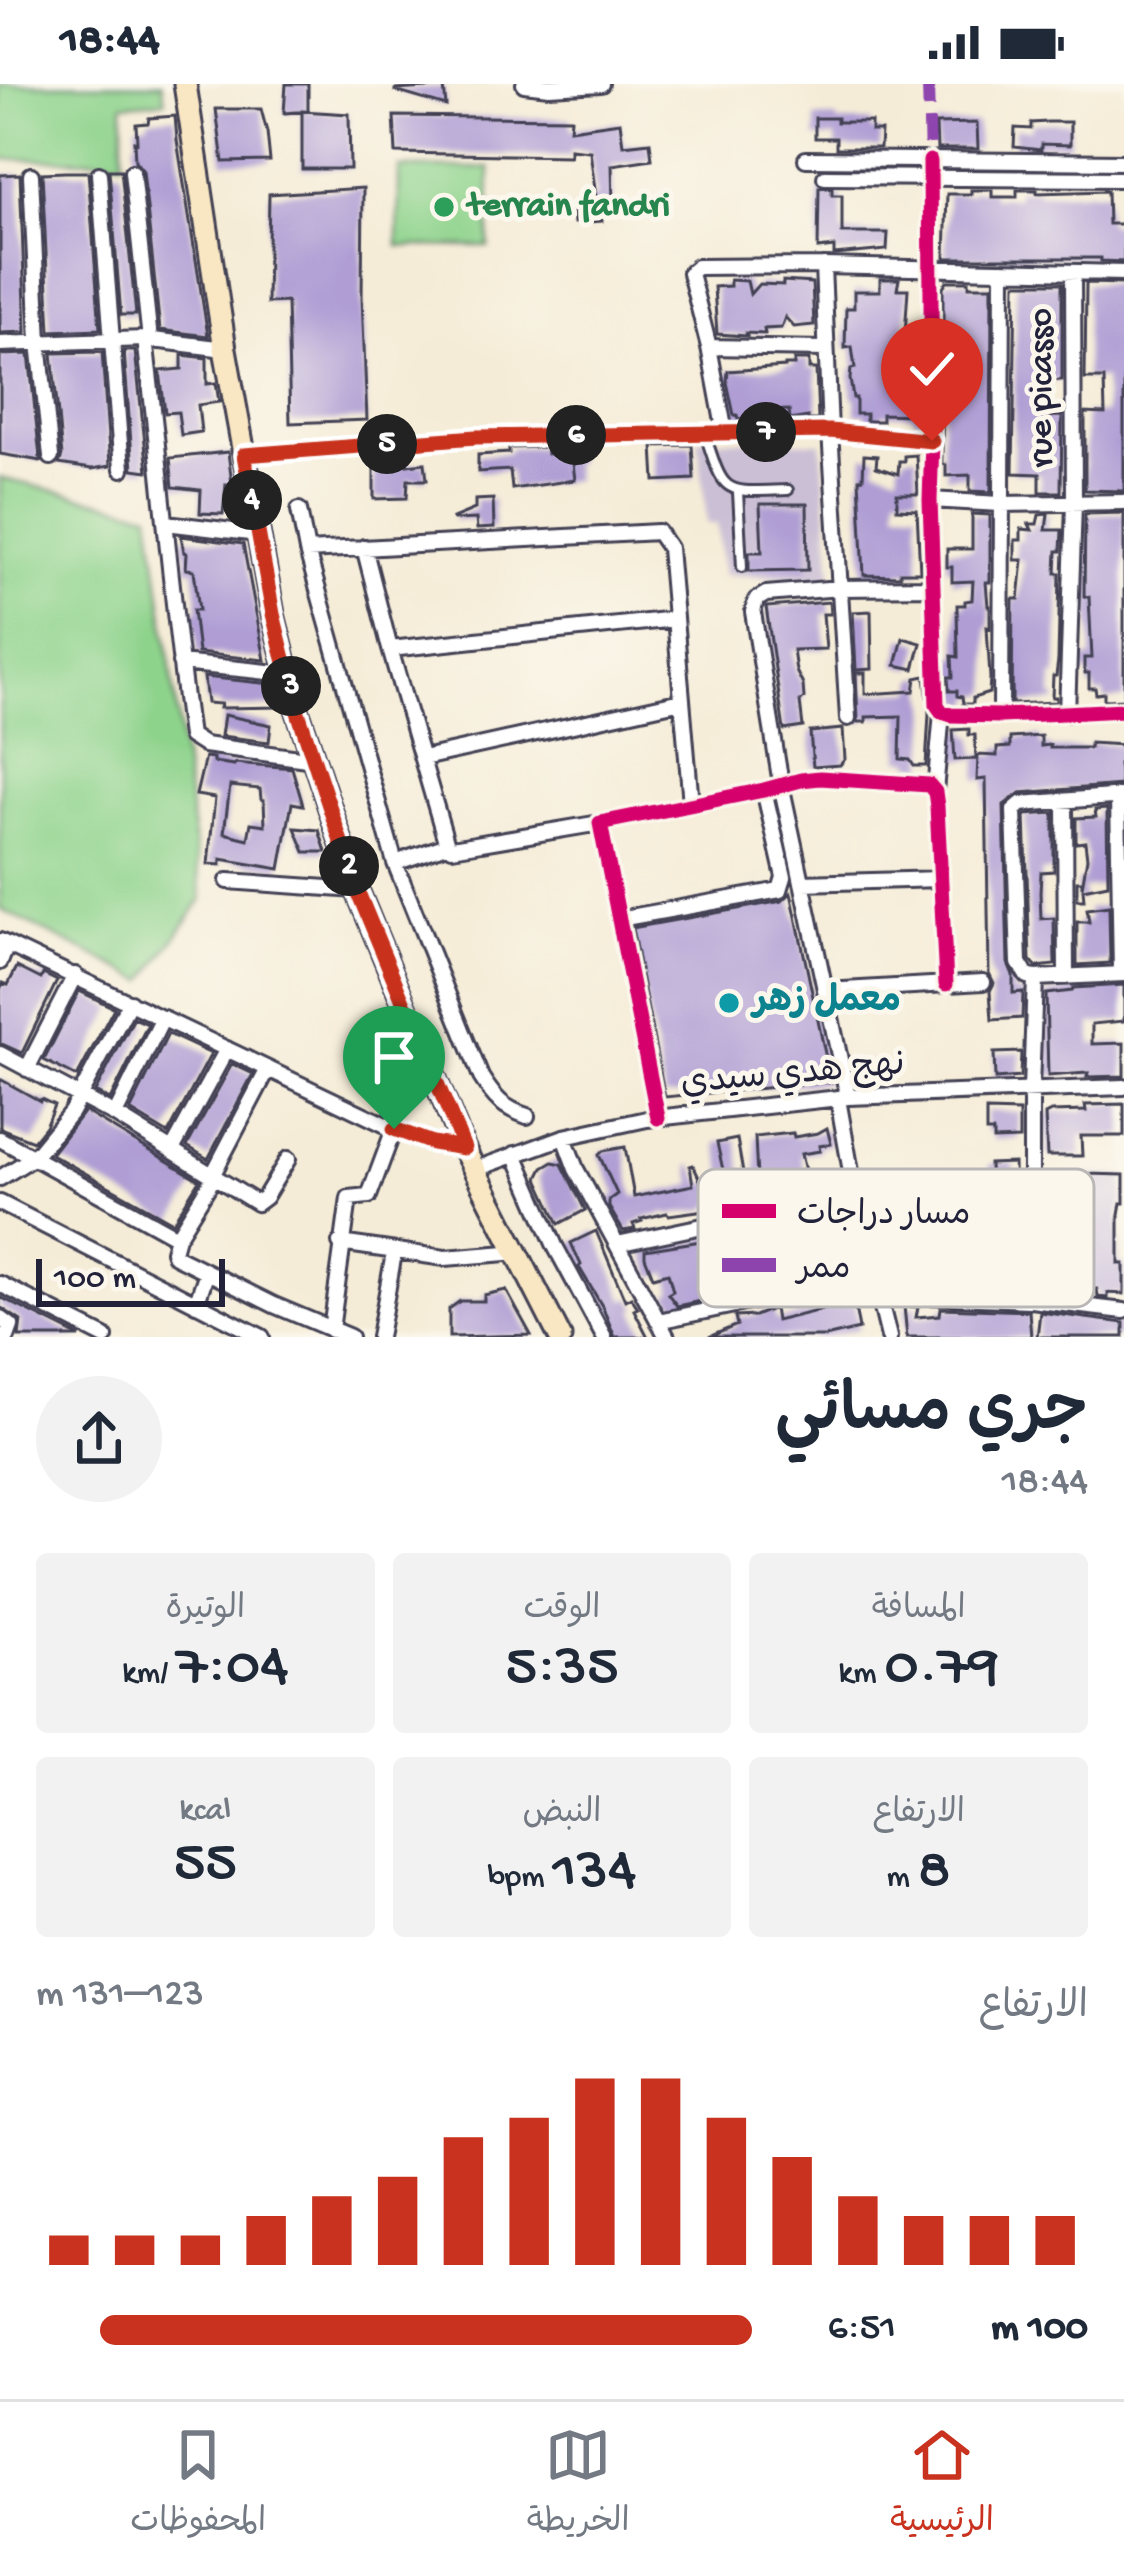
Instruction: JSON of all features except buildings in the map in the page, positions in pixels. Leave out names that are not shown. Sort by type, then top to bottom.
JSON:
[{"type":"main road","points":[[185,84],[224,349],[288,674],[357,890],[464,1148],[560,1337]]},
{"type":"street","points":[[524,84],[601,84]]},
{"type":"street","points":[[806,160],[1124,162]]},
{"type":"street","points":[[930,161],[930,500],[937,705],[950,716],[1124,710]]},
{"type":"street","points":[[132,172],[173,615],[190,736],[204,745],[314,760]]},
{"type":"street","points":[[99,174],[122,469]]},
{"type":"street","points":[[31,175],[39,343],[51,457]]},
{"type":"street","points":[[825,177],[1124,179]]},
{"type":"street","points":[[823,266],[848,718]]},
{"type":"street","points":[[725,433],[710,346],[690,273],[693,269],[823,266],[1124,273]]},
{"type":"street","points":[[1001,716],[1003,270]]},
{"type":"street","name":"rue picasso","points":[[1067,714],[1074,503],[1073,272]]},
{"type":"street","points":[[0,344],[147,340],[224,349]]},
{"type":"street","points":[[710,346],[826,349]]},
{"type":"street","points":[[244,455],[476,437],[830,431],[932,441]]},
{"type":"street","points":[[930,500],[1124,502]]},
{"type":"street","points":[[299,510],[395,863],[481,1077],[505,1108],[526,1116]]},
{"type":"street","points":[[166,523],[258,534]]},
{"type":"street","points":[[307,550],[658,532],[669,548],[691,804]]},
{"type":"street","points":[[364,548],[439,823],[452,848],[820,778],[914,782],[928,784],[935,792]]},
{"type":"street","points":[[852,1169],[826,991],[781,784],[753,611],[756,600],[766,594],[840,587],[933,587]]},
{"type":"street","points":[[389,649],[675,619]]},
{"type":"street","points":[[180,664],[288,674]]},
{"type":"street","points":[[423,758],[682,701]]},
{"type":"street","points":[[942,712],[935,792],[946,984]]},
{"type":"street","points":[[619,919],[780,890],[784,877],[764,790]]},
{"type":"street","points":[[1121,796],[1123,974],[1027,976],[1019,963],[1014,810],[1021,804],[1121,796]]},
{"type":"street","points":[[1065,801],[1066,977]]},
{"type":"street","points":[[600,823],[658,1118]]},
{"type":"street","points":[[395,863],[447,844]]},
{"type":"street","points":[[802,883],[941,879]]},
{"type":"street","points":[[228,880],[357,890]]},
{"type":"street","points":[[0,962],[4,943],[394,1129],[464,1148]]},
{"type":"street","points":[[27,1069],[75,976]]},
{"type":"street","points":[[1031,1169],[1035,979]]},
{"type":"street","points":[[826,991],[982,982]]},
{"type":"street","points":[[0,1178],[51,1139],[81,1096],[130,1002]]},
{"type":"street","points":[[115,1115],[163,1018]]},
{"type":"street","points":[[172,1150],[226,1049]]},
{"type":"street","points":[[0,1054],[115,1115],[257,1203],[288,1160]]},
{"type":"street","points":[[268,1069],[173,1251],[207,1272],[350,1337]]},
{"type":"street","name":"نهج هدي سيدي","points":[[476,1169],[564,1137],[658,1118],[843,1098],[1124,1088]]},
{"type":"street","points":[[331,1330],[349,1198],[369,1196],[394,1129]]},
{"type":"street","points":[[564,1137],[576,1169],[667,1337]]},
{"type":"street","points":[[0,1139],[177,1238]]},
{"type":"street","points":[[515,1154],[555,1246],[604,1337]]},
{"type":"street","points":[[0,1203],[262,1337]]},
{"type":"street","points":[[617,1244],[698,1227]]},
{"type":"street","points":[[340,1243],[445,1258],[519,1252]]},
{"type":"street","points":[[379,1337],[394,1253]]},
{"type":"street","points":[[196,1304],[207,1272]]},
{"type":"street","points":[[0,1284],[105,1337]]},
{"type":"street","points":[[658,1321],[725,1307]]},
{"type":"street","points":[[881,1307],[889,1337]]},
{"type":"street","points":[[1094,1307],[1124,1310]]},
{"type":"street","points":[[0,1318],[11,1326],[8,1337]]},
{"type":"lane","points":[[704,433],[719,478],[728,488],[738,492],[788,490]]},
{"type":"lane","points":[[738,492],[742,567]]},
{"type":"shaded area","points":[[698,439],[821,442],[830,579],[723,575],[717,524],[707,524]]},
{"type":"green space","points":[[0,84],[162,84],[165,101],[123,104],[123,160],[0,159]]},
{"type":"green space","name":"terrain fandri","points":[[399,168],[490,168],[489,247],[398,246]]},
{"type":"green space","points":[[0,478],[150,513],[202,899],[145,981],[0,909]]},
{"type":"marked path","points":[[928,84],[930,161]]},
{"type":"cycle path","points":[[930,161],[930,500],[937,705],[951,715],[1124,710]]},
{"type":"cycle path","points":[[244,455],[476,437],[830,431],[932,441]]},
{"type":"cycle path","points":[[658,1118],[600,823],[801,780],[929,785],[937,806],[946,984]]},
{"type":"place","name":"terrain fandri","points":[[444,207]]},
{"type":"place","name":"معمل زهر","points":[[729,1003]]},
{"type":"route","points":[[394,1129],[464,1148],[357,890],[295,703],[273,614],[244,455],[476,437],[830,431],[932,441]]}]
